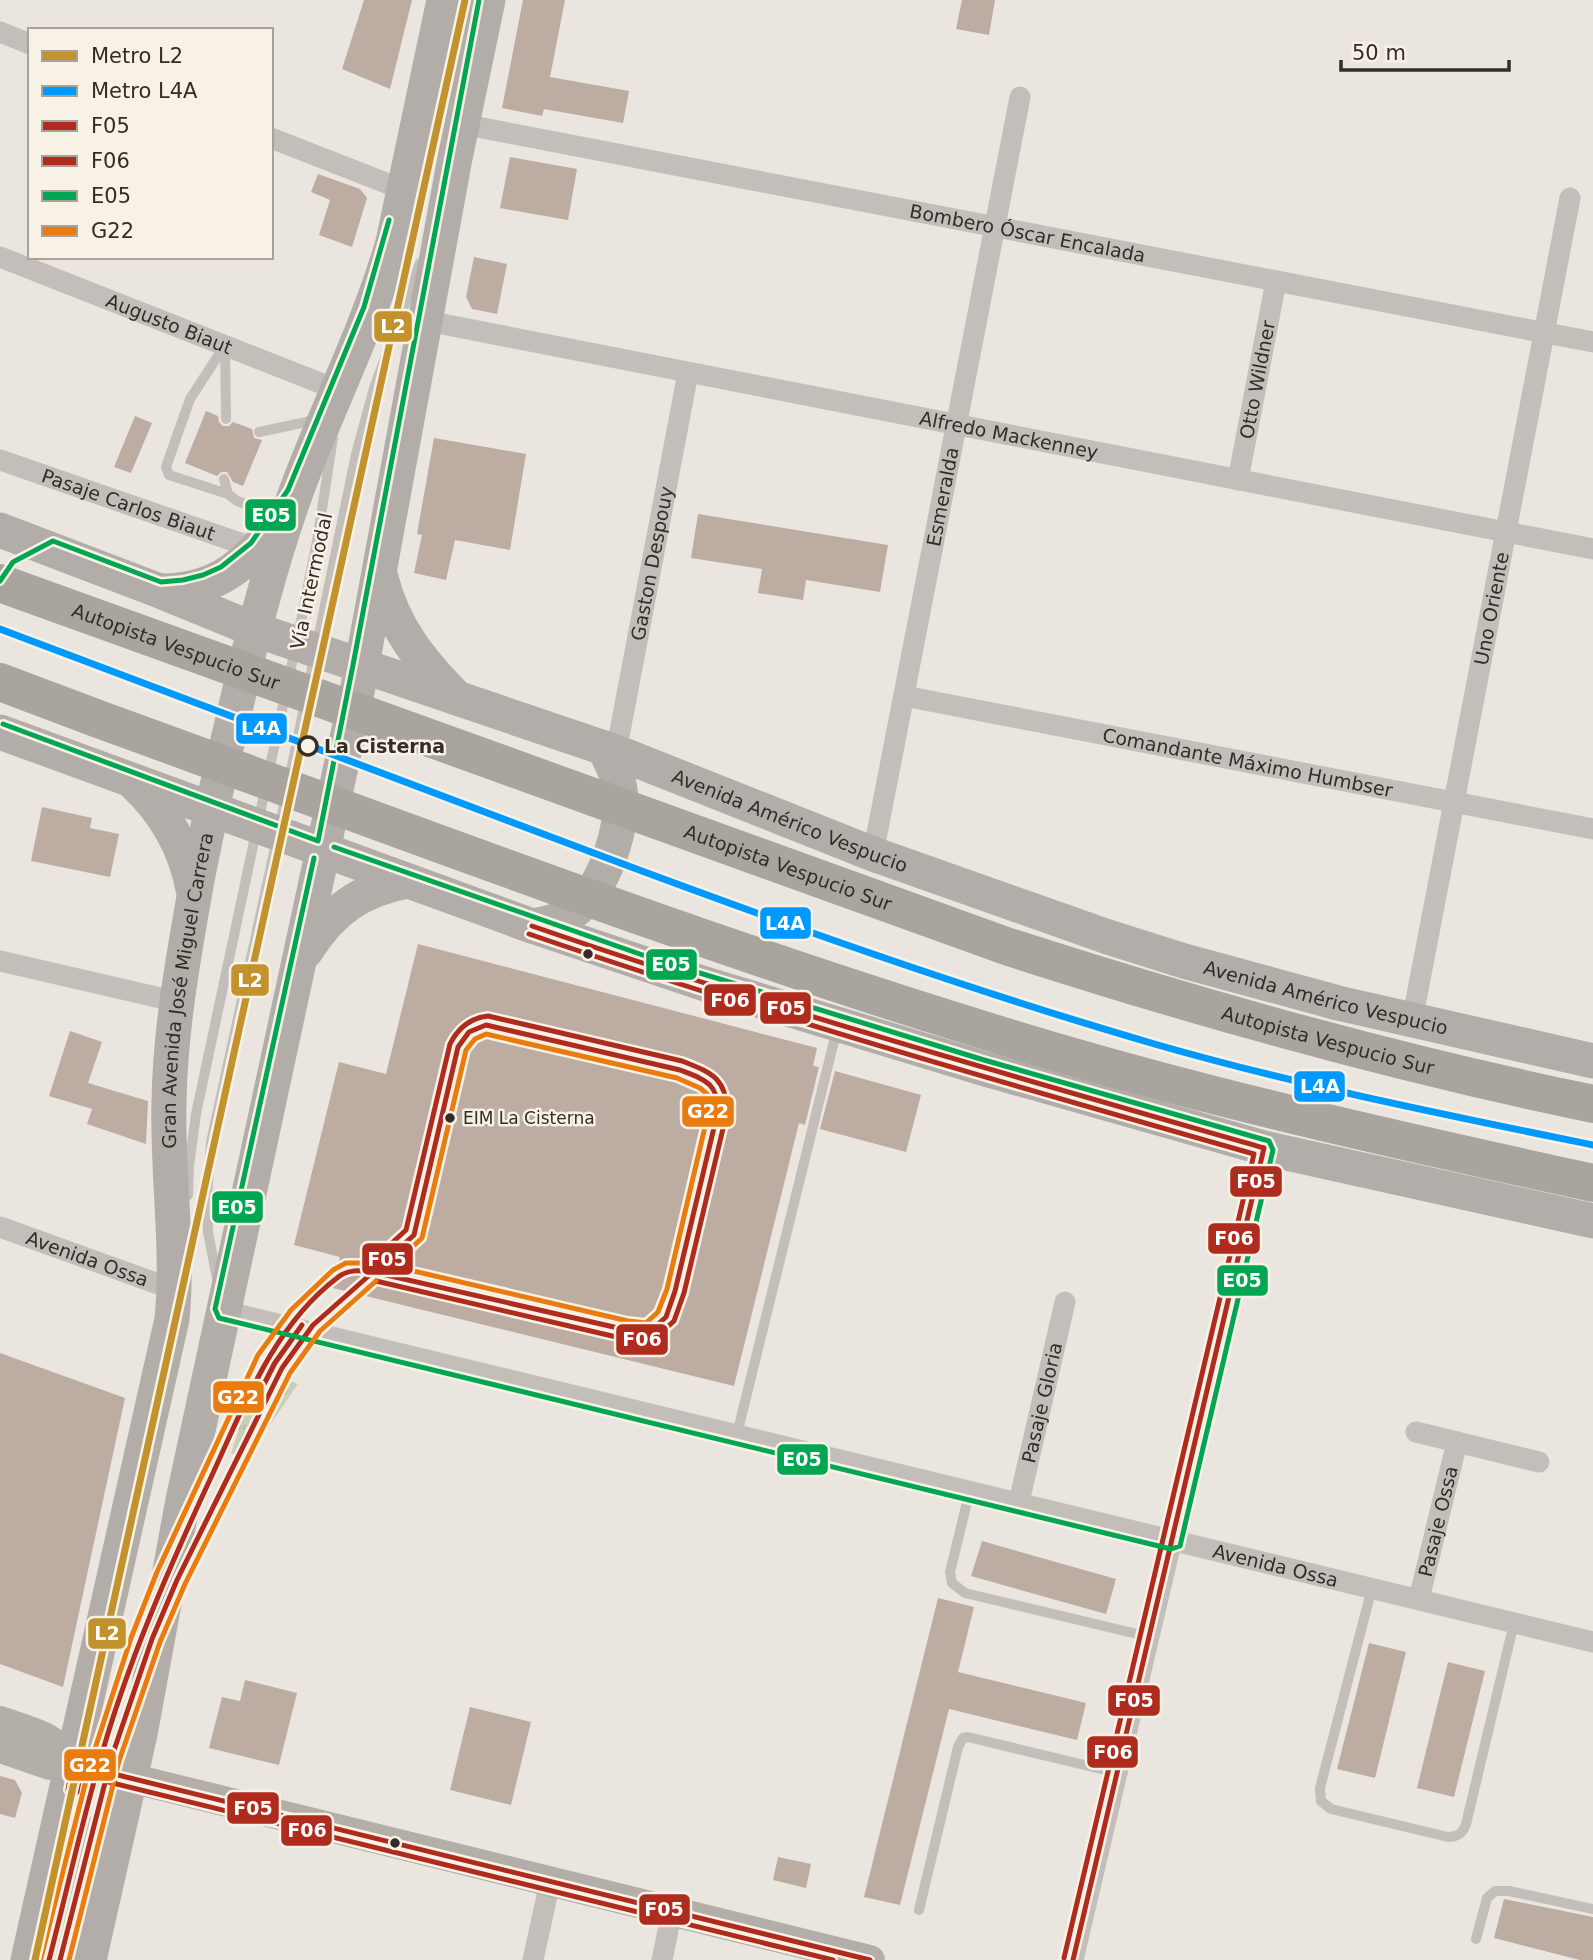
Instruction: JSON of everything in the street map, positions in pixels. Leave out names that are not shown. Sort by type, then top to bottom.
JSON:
[{"type":"highway","name":"Autopista Vespucio Sur","points":[[27,565],[1006,946],[1156,993],[1321,1038],[1593,1104]]},
{"type":"highway","points":[[0,681],[726,947],[920,1010],[1098,1064],[1267,1109],[1593,1183]]},
{"type":"main road","name":"Gran Avenida José Miguel Carrera","points":[[28,1960],[169,1333],[175,1290],[169,1103],[178,1002],[194,896],[214,798],[252,635],[288,506],[383,278],[444,0]]},
{"type":"main road","points":[[89,1960],[131,1779],[183,1500],[360,675],[483,7]]},
{"type":"main road","points":[[160,591],[188,589],[215,580],[242,564],[257,549],[288,506]]},
{"type":"main road","name":"Avenida Américo Vespucio","points":[[0,530],[27,565],[160,591],[252,635],[304,655],[360,675],[458,700],[990,897],[1184,961],[1286,990],[1593,1061]]},
{"type":"main road","points":[[0,596],[12,576],[27,565]]},
{"type":"main road","points":[[379,574],[389,607],[406,639],[458,700]]},
{"type":"main road","points":[[0,732],[132,781],[214,798],[326,838],[408,881],[651,967],[982,1068],[1264,1148],[1593,1221]]},
{"type":"main road","points":[[532,926],[556,921],[572,913],[582,905],[597,884],[617,833],[621,810],[612,759]]},
{"type":"main road","points":[[132,781],[159,809],[169,824],[185,859],[194,896]]},
{"type":"main road","points":[[301,960],[327,923],[349,903],[377,888],[408,881]]},
{"type":"street","points":[[0,32],[28,43]]},
{"type":"street","name":"Esmeralda","points":[[873,854],[1020,97]]},
{"type":"street","name":"Bombero Óscar Encalada","points":[[462,124],[1593,342]]},
{"type":"street","points":[[273,139],[404,190]]},
{"type":"street","name":"Uno Oriente","points":[[1412,1021],[1570,198]]},
{"type":"street","name":"Augusto Biaut","points":[[0,257],[225,345],[332,404]]},
{"type":"street","name":"Otto Wildner","points":[[1238,480],[1276,281]]},
{"type":"street","name":"Alfredo Mackenney","points":[[427,321],[1593,549]]},
{"type":"street","name":"Gaston Despouy","points":[[612,759],[688,373]]},
{"type":"street","name":"Pasaje Carlos Biaut","points":[[0,460],[257,549]]},
{"type":"street","name":"Comandante Máximo Humbser","points":[[904,696],[1593,829]]},
{"type":"street","points":[[0,961],[178,1002]]},
{"type":"street","points":[[1073,1960],[1264,1148]]},
{"type":"street","name":"Avenida Ossa","points":[[0,1227],[175,1290]]},
{"type":"street","name":"Pasaje Gloria","points":[[1019,1502],[1065,1302]]},
{"type":"street","name":"Avenida Ossa","points":[[225,1311],[1593,1642]]},
{"type":"street","name":"Pasaje Ossa","points":[[1416,1432],[1539,1461]]},
{"type":"street","name":"Pasaje Ossa","points":[[1419,1599],[1457,1442]]},
{"type":"street","points":[[0,1721],[55,1742],[73,1764]]},
{"type":"street","points":[[0,1748],[50,1765],[73,1764],[870,1960]]},
{"type":"street","points":[[533,1960],[550,1882]]},
{"type":"street","points":[[662,1960],[672,1912]]},
{"type":"lane","name":"Vía Intermodal","points":[[225,1311],[208,1232],[208,1161],[270,818],[304,655],[362,425],[424,254],[455,158]]},
{"type":"lane","points":[[225,345],[226,419]]},
{"type":"lane","points":[[225,345],[190,399],[166,467],[169,475],[228,494],[247,506],[288,506]]},
{"type":"lane","name":"Vía Intermodal","points":[[175,1290],[183,1266],[187,1237],[191,1141],[270,818],[304,655],[330,466],[332,404]]},
{"type":"lane","points":[[259,432],[332,404]]},
{"type":"lane","points":[[223,479],[228,494]]},
{"type":"lane","points":[[737,1434],[838,1023]]},
{"type":"lane","points":[[970,1490],[950,1573],[952,1583],[956,1587],[965,1593],[1150,1637]]},
{"type":"lane","points":[[1372,1588],[1320,1788],[1321,1801],[1331,1809],[1448,1837],[1462,1832],[1514,1623]]},
{"type":"lane","points":[[919,1910],[958,1747],[963,1738],[1118,1773]]},
{"type":"lane","points":[[49,1960],[88,1820],[60,1960]]},
{"type":"lane","points":[[1476,1939],[1487,1898],[1495,1891],[1509,1891],[1593,1909]]},
{"type":"green space","points":[[259,1367],[298,1384],[246,1460],[231,1453]]},
{"type":"building","points":[[364,0],[412,0],[390,89],[342,69]]},
{"type":"building","points":[[523,0],[565,0],[550,77],[629,91],[623,123],[544,109],[542,116],[502,108]]},
{"type":"building","points":[[962,0],[995,0],[989,35],[956,29]]},
{"type":"building","points":[[510,157],[577,169],[568,220],[500,208]]},
{"type":"building","points":[[318,174],[360,189],[367,198],[352,247],[319,235],[330,200],[311,192]]},
{"type":"building","points":[[474,257],[507,264],[497,314],[472,309],[466,297]]},
{"type":"building","points":[[206,411],[218,416],[223,426],[229,426],[233,422],[252,429],[254,438],[262,440],[243,486],[233,482],[227,472],[221,472],[217,476],[185,463]]},
{"type":"building","points":[[135,416],[152,423],[131,473],[114,467]]},
{"type":"building","points":[[434,438],[526,454],[510,550],[455,540],[446,580],[414,573],[422,535],[417,534]]},
{"type":"building","points":[[698,514],[888,545],[880,592],[806,580],[803,600],[758,593],[762,569],[691,558]]},
{"type":"building","points":[[42,807],[92,818],[90,828],[119,834],[110,877],[31,861]]},
{"type":"building","points":[[418,944],[817,1048],[813,1066],[819,1067],[805,1125],[799,1123],[734,1386],[333,1288],[340,1257],[294,1245],[339,1062],[386,1074]]},
{"type":"building","points":[[70,1031],[102,1042],[88,1083],[148,1101],[146,1144],[87,1124],[92,1109],[49,1096]]},
{"type":"building","points":[[835,1071],[921,1095],[906,1152],[820,1129]]},
{"type":"building","points":[[0,1353],[125,1398],[63,1687],[0,1664]]},
{"type":"building","points":[[982,1541],[1116,1579],[1106,1614],[971,1576]]},
{"type":"building","points":[[938,1598],[974,1607],[958,1672],[1086,1703],[1077,1740],[949,1709],[900,1905],[864,1897]]},
{"type":"building","points":[[1369,1643],[1406,1652],[1375,1778],[1337,1769]]},
{"type":"building","points":[[1448,1662],[1485,1671],[1454,1797],[1417,1788]]},
{"type":"building","points":[[245,1680],[297,1693],[279,1765],[209,1748],[222,1697],[240,1701]]},
{"type":"building","points":[[470,1707],[531,1722],[511,1805],[450,1790]]},
{"type":"building","points":[[0,1776],[15,1780],[22,1793],[15,1818],[0,1814]]},
{"type":"building","points":[[778,1857],[811,1864],[806,1888],[773,1880]]},
{"type":"building","points":[[1504,1899],[1593,1917],[1593,1960],[1580,1960],[1494,1938]]},
{"type":"metro line","name":"L2","points":[[35,1960],[465,0]]},
{"type":"metro line","name":"L4A","points":[[0,629],[675,883],[1019,1003],[1266,1074],[1593,1145]]},
{"type":"transit line","name":"E05","points":[[3,724],[318,841],[479,0]]},
{"type":"transit line","name":"E05","points":[[0,581],[13,562],[53,541],[161,582],[203,575],[221,567],[251,543],[288,490],[364,307],[389,220]]},
{"type":"transit line","name":"E05","points":[[314,858],[215,1309],[219,1318],[1171,1549],[1180,1546],[1273,1150],[1269,1141],[984,1060],[654,959],[334,847]]},
{"type":"transit line","name":"F05","points":[[532,926],[805,1014],[1264,1148],[1073,1960]]},
{"type":"transit line","name":"F06","points":[[529,934],[799,1021],[1254,1154],[1064,1958]]},
{"type":"transit line","name":"F06","points":[[370,1263],[406,1230],[450,1044],[457,1033],[470,1022],[488,1016],[682,1061],[710,1074],[722,1086],[726,1116],[684,1293],[674,1321],[653,1340],[625,1339],[376,1281]]},
{"type":"transit line","name":"F05","points":[[486,1025],[680,1070],[704,1080],[713,1090],[717,1115],[675,1291],[666,1317],[649,1332],[627,1330],[373,1272],[414,1235],[458,1047],[469,1032],[486,1025]]},
{"type":"transit line","name":"G22","points":[[486,1034],[677,1078],[707,1094],[708,1114],[667,1289],[658,1312],[646,1323],[392,1266],[422,1238],[466,1050],[475,1039],[486,1034]]},
{"type":"transit line","name":"G22","points":[[41,1958],[91,1761],[131,1638],[157,1572],[258,1355],[291,1310],[333,1270],[346,1263],[370,1263]]},
{"type":"transit line","name":"F05","points":[[49,1960],[92,1788],[122,1689],[165,1580],[237,1420],[263,1367],[296,1319],[315,1297],[345,1273],[373,1272]]},
{"type":"transit line","name":"F05","points":[[60,1960],[111,1759],[152,1639],[177,1580],[282,1368],[313,1325],[373,1272]]},
{"type":"transit line","name":"G22","points":[[69,1960],[119,1761],[160,1642],[185,1584],[290,1373],[320,1331],[376,1281]]},
{"type":"transit line","name":"F06","points":[[302,1325],[275,1363],[259,1394],[274,1364],[302,1325]]},
{"type":"transit line","name":"F05","points":[[68,1790],[73,1764],[870,1960]]},
{"type":"transit line","name":"F06","points":[[77,1792],[80,1775],[833,1960]]},
{"type":"place","name":"La Cisterna","points":[[308,746]]},
{"type":"place","name":"EIM La Cisterna","points":[[450,1118]]}]
